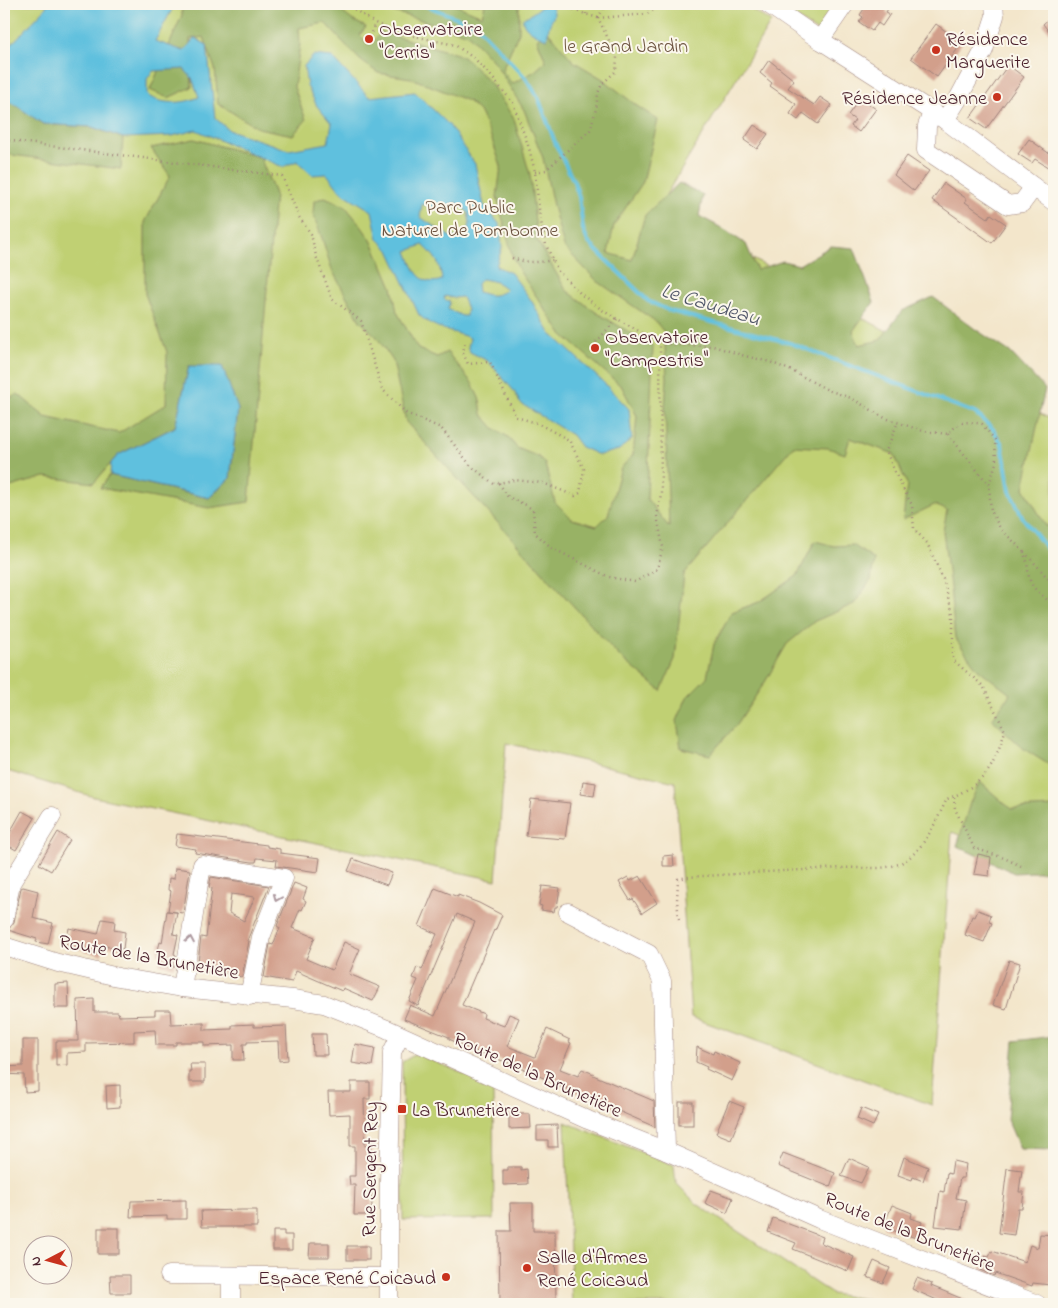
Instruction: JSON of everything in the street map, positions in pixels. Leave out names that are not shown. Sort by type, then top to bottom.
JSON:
[{"type":"street","points":[[768,4],[938,117],[1054,202]]},
{"type":"street","points":[[820,40],[846,4]]},
{"type":"street","points":[[994,4],[995,16],[984,50],[957,101],[927,126],[926,150],[1008,205],[1022,203],[1034,188]]},
{"type":"street","points":[[4,920],[11,883],[52,816]]},
{"type":"street","points":[[182,988],[202,865],[284,878],[261,937],[249,996]]},
{"type":"street","points":[[568,912],[649,954],[662,981],[666,1151]]},
{"type":"street","name":"Route de la Brunetière","points":[[4,946],[58,963],[118,977],[182,988],[324,1004],[819,1219],[1030,1303]]},
{"type":"street","name":"Rue Sergent Rey","points":[[389,1304],[388,1186],[392,1052],[400,1036]]},
{"type":"street","points":[[169,1275],[388,1277]]},
{"type":"street","points":[[231,1277],[231,1304]]},
{"type":"path","points":[[346,4],[375,23],[396,32],[455,45],[475,59],[513,103],[529,148],[535,172],[540,217],[546,245],[558,271],[582,295],[617,319],[660,343],[713,346],[770,362],[792,370],[828,390],[851,398],[885,418],[924,431],[948,434],[989,484]]},
{"type":"path","points":[[566,4],[598,18],[650,12],[664,4]]},
{"type":"path","points":[[586,14],[587,4]]},
{"type":"path","points":[[598,18],[606,4]]},
{"type":"path","points":[[646,4],[650,12]]},
{"type":"path","points":[[535,172],[546,170],[590,130],[598,93],[602,84],[616,71],[617,57],[598,18]]},
{"type":"path","points":[[370,37],[375,23]]},
{"type":"path","points":[[4,140],[282,176],[299,217],[311,234],[316,256],[332,298],[361,321],[382,389],[406,413],[441,428],[470,466],[494,484],[514,480],[543,483],[575,496],[580,492],[584,469],[569,440],[537,423],[516,417],[490,362],[468,364],[463,354],[465,342]]},
{"type":"path","points":[[512,258],[523,262],[553,260]]},
{"type":"path","points":[[596,342],[617,319]]},
{"type":"path","points":[[499,483],[508,497],[533,510],[535,533],[552,548],[609,577],[635,582],[657,569],[662,547],[657,516],[661,494],[660,343]]},
{"type":"path","points":[[948,434],[956,425],[966,421],[982,424],[994,440],[996,463],[989,484],[991,512],[1000,528],[1054,586]]},
{"type":"path","points":[[679,919],[677,901],[678,879],[849,867],[879,868],[900,863],[914,852],[929,835],[947,799],[967,791],[988,773],[998,754],[1005,731],[983,686],[953,660],[953,614],[943,579],[927,543],[914,529],[912,505],[897,478],[886,451],[898,422]]},
{"type":"path","points":[[1023,551],[1033,587],[1054,606]]},
{"type":"path","points":[[954,797],[955,809],[974,848],[1021,866]]},
{"type":"green space","points":[[4,4],[743,4],[771,22],[658,208],[1054,421],[1054,875],[952,832],[932,1105],[691,1017],[675,782],[506,743],[496,880],[94,797],[4,770]]},
{"type":"green space","points":[[181,4],[332,4],[352,20],[366,27],[360,35],[369,45],[382,32],[457,54],[468,60],[491,84],[514,119],[530,175],[537,240],[566,290],[597,313],[653,346],[647,499],[669,527],[665,408],[667,378],[664,332],[655,321],[597,281],[564,247],[543,158],[524,110],[495,63],[468,34],[377,7],[374,4],[453,4],[482,16],[485,4],[519,4],[519,32],[502,70],[512,84],[535,71],[546,61],[537,39],[547,30],[573,61],[603,79],[658,120],[643,182],[614,225],[608,253],[632,260],[645,215],[679,183],[703,195],[699,216],[746,244],[757,270],[783,261],[799,265],[831,246],[854,248],[874,302],[853,331],[859,345],[880,340],[902,311],[933,297],[975,329],[1010,352],[1045,389],[1024,488],[1046,526],[1054,525],[1054,768],[1024,749],[992,719],[1010,694],[977,668],[955,638],[943,531],[947,510],[934,505],[903,520],[907,484],[894,454],[850,438],[845,454],[828,448],[793,446],[684,574],[675,659],[661,691],[619,656],[406,422],[393,361],[376,336],[360,321],[332,270],[313,214],[314,201],[325,197],[345,206],[371,240],[392,287],[397,312],[418,349],[437,357],[447,352],[472,383],[480,400],[482,414],[494,428],[508,437],[517,448],[539,457],[545,464],[555,502],[572,519],[597,526],[608,515],[621,468],[633,455],[637,416],[622,387],[561,333],[520,272],[512,255],[497,197],[501,166],[490,134],[479,111],[468,101],[411,78],[378,73],[360,60],[325,23],[299,28],[300,44],[294,87],[306,120],[293,135],[258,128],[218,104],[215,69],[204,37],[190,39],[192,87],[168,98],[150,90],[182,15]]},
{"type":"green space","points":[[777,4],[840,4],[819,33]]},
{"type":"green space","points":[[4,100],[14,104],[43,124],[92,127],[123,138],[121,169],[4,154]]},
{"type":"green space","points":[[194,139],[260,157],[275,194],[249,502],[209,508],[100,488],[110,475],[209,498],[230,478],[238,409],[189,366],[175,427],[118,455],[94,483],[45,477],[7,488],[4,486],[4,401],[18,394],[45,417],[119,433],[166,404],[167,352],[145,294],[145,222],[170,176],[151,148]]},
{"type":"green space","points":[[815,541],[834,546],[853,545],[874,560],[871,580],[854,604],[815,621],[787,644],[737,724],[710,755],[681,748],[677,721],[687,697],[707,677],[714,644],[732,612],[759,602],[797,576]]},
{"type":"green space","points":[[980,782],[1011,809],[1054,807],[1054,871],[1014,873],[957,846],[970,803]]},
{"type":"green space","points":[[1054,1036],[1054,1149],[1020,1149],[1007,1119],[1014,1041]]},
{"type":"green space","points":[[416,1054],[493,1086],[494,1219],[403,1220],[402,1062]]},
{"type":"green space","points":[[565,1122],[674,1165],[676,1183],[697,1204],[832,1294],[886,1302],[885,1304],[572,1304]]},
{"type":"water","points":[[47,4],[175,4],[155,41],[184,51],[195,38],[207,45],[215,118],[229,130],[289,150],[328,143],[332,124],[317,106],[307,86],[304,66],[314,55],[332,57],[369,97],[415,92],[449,125],[475,164],[484,205],[500,225],[502,248],[496,266],[511,273],[531,300],[550,333],[629,409],[632,439],[619,450],[599,455],[581,447],[572,435],[520,403],[514,391],[488,361],[470,352],[468,347],[470,338],[430,324],[419,315],[389,250],[378,239],[372,211],[341,192],[327,174],[312,175],[297,161],[283,167],[196,130],[172,136],[123,138],[92,127],[43,124],[14,104],[4,100],[4,52],[45,9]],"holes":[[[184,69],[192,78],[199,97],[186,101],[172,102],[158,101],[152,98],[147,95],[147,79],[153,71]],[[456,202],[468,212],[470,223],[466,239],[449,236],[420,217],[422,204],[439,210]],[[423,245],[437,261],[442,280],[434,282],[422,279],[407,251]],[[481,279],[498,283],[506,290],[492,295],[478,292],[477,284]],[[445,296],[453,298],[462,297],[467,309],[466,316],[448,309],[450,302],[444,299]]]},
{"type":"water","points":[[546,4],[550,4],[554,11],[547,39],[531,31],[523,22],[523,18]]},
{"type":"water","points":[[189,366],[222,366],[238,409],[230,478],[209,498],[110,475],[111,463],[118,455],[175,427]]},
{"type":"building","points":[[867,4],[891,4],[886,12],[890,14],[882,26],[878,23],[872,31],[859,22],[863,17],[860,15]]},
{"type":"building","points":[[1054,14],[1054,38],[1043,24]]},
{"type":"building","name":"Résidence Marguerite","points":[[936,24],[962,43],[937,77],[911,58]]},
{"type":"building","points":[[769,60],[794,80],[788,88],[814,105],[820,97],[832,105],[818,124],[803,113],[798,120],[790,114],[796,104],[770,86],[772,83],[760,73]]},
{"type":"building","name":"Résidence Jeanne","points":[[1008,65],[1024,77],[986,129],[970,118]]},
{"type":"building","points":[[860,98],[876,109],[859,132],[851,126],[855,120],[848,115]]},
{"type":"building","points":[[754,125],[768,134],[757,149],[744,140]]},
{"type":"building","points":[[1029,139],[1054,157],[1054,171],[1035,159],[1032,163],[1018,154]]},
{"type":"building","points":[[907,156],[929,171],[914,191],[894,175]]},
{"type":"building","points":[[944,183],[967,199],[965,202],[988,218],[991,214],[1006,224],[992,243],[932,200]]},
{"type":"building","points":[[583,781],[596,783],[594,796],[581,794]]},
{"type":"building","points":[[531,799],[570,803],[565,839],[526,836]]},
{"type":"building","points":[[22,811],[35,818],[16,850],[4,843]]},
{"type":"building","points":[[58,832],[70,840],[51,871],[39,864]]},
{"type":"building","points":[[177,834],[267,845],[267,847],[280,849],[280,853],[320,858],[318,872],[276,866],[277,860],[257,858],[256,862],[252,862],[195,853],[196,849],[175,846]]},
{"type":"building","points":[[978,854],[991,857],[989,876],[974,874]]},
{"type":"building","points":[[673,855],[674,866],[663,866],[663,856]]},
{"type":"building","points":[[353,859],[392,873],[387,885],[348,871]]},
{"type":"building","points":[[175,868],[190,870],[183,913],[168,911],[171,891],[168,890],[169,878],[174,879]]},
{"type":"building","points":[[640,876],[657,903],[642,913],[633,899],[630,900],[619,882],[628,877],[630,881]]},
{"type":"building","points":[[211,877],[269,886],[247,941],[249,941],[242,977],[197,970],[201,937],[206,938],[212,888],[209,887]],"holes":[[[231,894],[255,897],[244,921],[229,913]]]},
{"type":"building","points":[[294,883],[307,888],[303,899],[306,901],[302,910],[300,909],[292,928],[315,937],[306,959],[332,970],[344,942],[360,949],[349,974],[380,987],[373,1001],[343,988],[342,991],[296,971],[292,982],[264,977],[270,944],[273,945],[280,928],[277,926]]},
{"type":"building","points":[[542,886],[560,888],[557,907],[555,907],[554,912],[541,910],[542,906],[539,905]]},
{"type":"building","points":[[21,888],[38,891],[33,918],[53,923],[48,944],[36,942],[37,939],[8,930],[14,922]]},
{"type":"building","points":[[435,888],[479,903],[502,915],[462,1005],[484,1014],[483,1018],[504,1026],[509,1014],[519,1018],[507,1046],[535,1057],[547,1029],[570,1040],[569,1042],[571,1043],[560,1069],[578,1076],[582,1069],[654,1101],[655,1127],[404,1019],[410,1005],[435,1016],[475,922],[457,914],[418,1006],[409,1001],[418,980],[413,978],[417,967],[422,970],[437,934],[419,926]]},
{"type":"building","points":[[978,910],[991,915],[989,922],[992,923],[984,942],[965,935],[972,916],[975,917]]},
{"type":"building","points":[[167,911],[177,912],[173,934],[178,935],[174,954],[176,955],[174,967],[159,964],[161,954],[157,954],[160,942],[162,943]]},
{"type":"building","points":[[102,919],[115,921],[114,930],[125,932],[123,949],[103,946],[102,955],[66,947],[69,928],[98,934]]},
{"type":"building","points":[[1009,960],[1020,963],[1006,1009],[993,1005]]},
{"type":"building","points":[[68,983],[69,1008],[55,1008],[55,984]]},
{"type":"building","points":[[94,999],[94,1012],[118,1012],[119,1016],[155,1015],[155,1010],[170,1010],[171,1024],[204,1023],[204,1030],[232,1029],[232,1025],[254,1024],[254,1027],[286,1026],[288,1060],[279,1061],[278,1041],[247,1042],[247,1044],[243,1044],[244,1060],[233,1060],[233,1045],[204,1046],[204,1042],[176,1042],[176,1045],[156,1045],[155,1030],[134,1031],[134,1042],[86,1043],[86,1052],[67,1053],[67,1065],[56,1066],[56,1041],[78,1041],[77,1000]]},
{"type":"building","points":[[312,1034],[326,1034],[327,1055],[313,1055]]},
{"type":"building","points":[[23,1040],[38,1040],[38,1091],[25,1092],[24,1075],[4,1074],[4,1067],[23,1066]]},
{"type":"building","points":[[355,1044],[375,1048],[372,1066],[352,1063]]},
{"type":"building","points":[[697,1047],[713,1054],[714,1051],[740,1063],[732,1081],[706,1069],[707,1067],[696,1062]]},
{"type":"building","points":[[190,1064],[205,1064],[205,1082],[189,1082]]},
{"type":"building","points":[[351,1082],[370,1082],[370,1099],[364,1099],[365,1146],[371,1146],[372,1215],[354,1215],[355,1185],[350,1185],[349,1176],[355,1176],[355,1146],[350,1146],[350,1114],[329,1115],[328,1092],[351,1092]]},
{"type":"building","points":[[120,1085],[120,1107],[107,1108],[106,1086]]},
{"type":"building","points":[[729,1101],[744,1107],[731,1139],[716,1133]]},
{"type":"building","points":[[679,1102],[693,1102],[693,1125],[679,1125]]},
{"type":"building","points":[[861,1108],[878,1115],[873,1126],[857,1119]]},
{"type":"building","points":[[509,1114],[530,1114],[531,1128],[509,1129]]},
{"type":"building","points":[[557,1125],[558,1147],[548,1147],[548,1140],[537,1140],[537,1126]]},
{"type":"building","points":[[783,1153],[835,1173],[830,1187],[778,1166]]},
{"type":"building","points":[[904,1157],[928,1167],[923,1181],[913,1177],[912,1180],[898,1175]]},
{"type":"building","points":[[849,1158],[869,1167],[861,1183],[841,1176]]},
{"type":"building","points":[[953,1161],[966,1164],[964,1178],[960,1178],[956,1198],[966,1200],[962,1229],[935,1226],[940,1191],[944,1192],[947,1173],[951,1174]]},
{"type":"building","points":[[508,1167],[521,1167],[521,1170],[527,1169],[528,1184],[503,1185],[503,1170],[508,1170]]},
{"type":"building","points":[[1007,1168],[1022,1170],[1019,1192],[1024,1192],[1022,1208],[1018,1208],[1014,1235],[999,1233]]},
{"type":"building","points":[[711,1190],[733,1198],[727,1213],[705,1203]]},
{"type":"building","points":[[186,1200],[186,1219],[167,1219],[167,1216],[130,1217],[131,1201]]},
{"type":"building","name":"Salle d'Armes René Coicaud","points":[[510,1203],[533,1203],[533,1231],[555,1231],[556,1304],[500,1304],[499,1231],[511,1231]]},
{"type":"building","points":[[892,1205],[912,1213],[911,1218],[922,1222],[916,1238],[883,1227]]},
{"type":"building","points":[[257,1210],[257,1227],[202,1227],[201,1211]]},
{"type":"building","points":[[773,1218],[823,1237],[821,1243],[854,1257],[848,1271],[793,1249],[796,1243],[768,1232]]},
{"type":"building","points":[[98,1228],[119,1228],[119,1254],[98,1254]]},
{"type":"building","points":[[273,1231],[284,1231],[284,1235],[292,1235],[292,1250],[273,1250]]},
{"type":"building","points":[[1040,1234],[1054,1235],[1054,1282],[1051,1282],[1050,1285],[1033,1283],[1032,1286],[995,1273],[994,1276],[980,1270],[985,1256],[989,1257],[992,1251],[1025,1262],[1030,1245],[1038,1248]]},
{"type":"building","points":[[310,1243],[329,1243],[329,1257],[309,1257]]},
{"type":"building","points":[[347,1246],[369,1246],[369,1260],[347,1260]]},
{"type":"building","points":[[874,1261],[890,1268],[883,1283],[867,1277]]},
{"type":"building","points":[[110,1275],[130,1275],[130,1293],[111,1293]]},
{"type":"building","points":[[917,1278],[932,1284],[931,1286],[975,1304],[946,1304],[912,1289]]},
{"type":"waterway","name":"Le Caudeau","points":[[421,4],[476,25],[525,77],[538,97],[556,145],[574,182],[579,197],[583,229],[588,242],[648,301],[670,311],[790,343],[975,413],[993,429],[1002,444],[1010,491],[1023,518],[1054,558]]},
{"type":"place","name":"Observatoire \"Cerris\"","points":[[369,39]]},
{"type":"place","name":"Résidence Marguerite","points":[[936,50]]},
{"type":"place","name":"Résidence Jeanne","points":[[997,97]]},
{"type":"place","name":"Observatoire \"Campestris\"","points":[[595,348]]},
{"type":"place","name":"La Brunetière","points":[[402,1109]]},
{"type":"place","name":"Salle d'Armes René Coicaud","points":[[527,1268]]},
{"type":"place","name":"Espace René Coicaud","points":[[446,1277]]},
{"type":"park label","name":"le Grand Jardin","points":[[626,45]]},
{"type":"park label","name":"Parc Public Naturel de Pombonne","points":[[470,218]]}]
